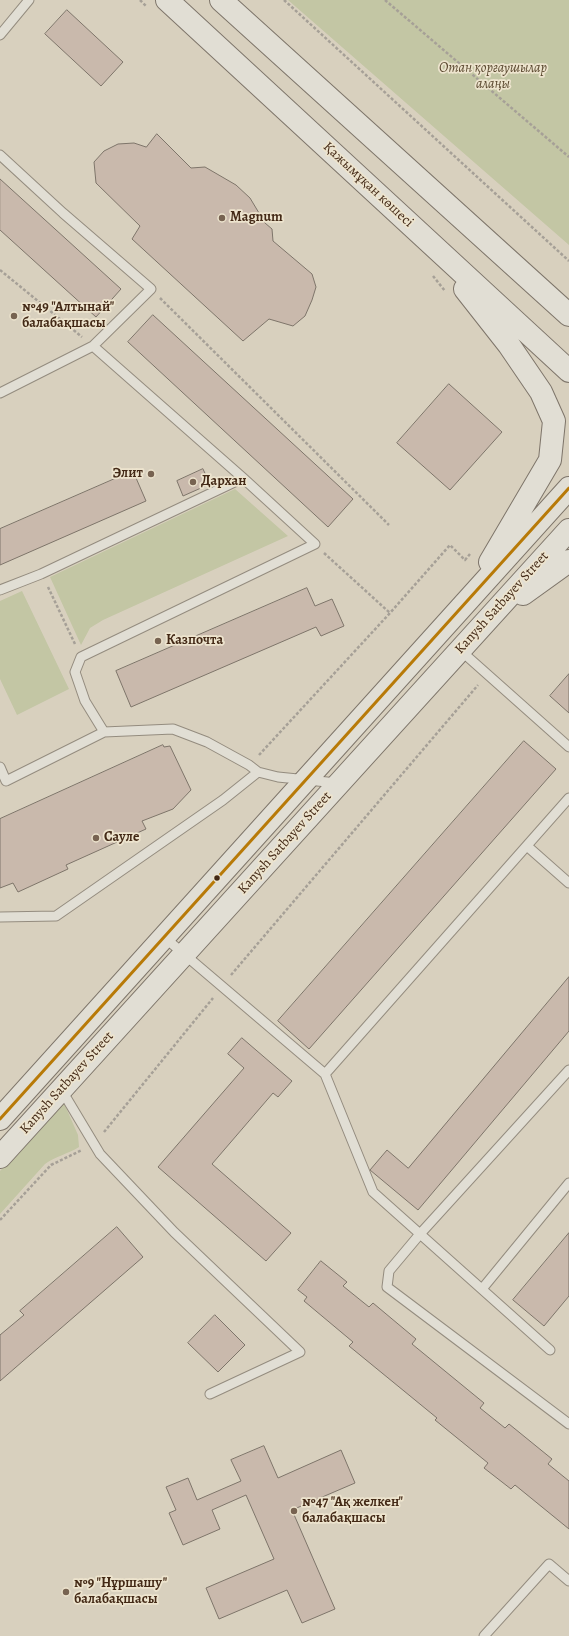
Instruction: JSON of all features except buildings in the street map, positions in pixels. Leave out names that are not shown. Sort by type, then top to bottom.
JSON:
[{"type":"main road","points":[[221,0],[569,314]]},
{"type":"main road","name":"Қажымұқан көшесі","points":[[159,5],[428,241],[569,371]]},
{"type":"main road","points":[[428,241],[509,345],[542,392],[554,421],[550,460],[466,603]]},
{"type":"main road","points":[[530,279],[569,299]]},
{"type":"main road","name":"Kanysh Satbayev Street","points":[[0,1119],[569,488]]},
{"type":"main road","name":"Kanysh Satbayev Street","points":[[0,1157],[569,530]]},
{"type":"main road","points":[[490,617],[569,561]]},
{"type":"lane","points":[[0,35],[29,0]]},
{"type":"lane","points":[[0,155],[62,213],[151,289],[93,346],[0,393]]},
{"type":"lane","points":[[93,346],[243,478],[315,544],[81,657],[75,672],[85,701],[104,732]]},
{"type":"lane","points":[[0,590],[41,574],[243,478]]},
{"type":"lane","points":[[460,650],[569,747]]},
{"type":"lane","points":[[0,767],[3,783],[104,732],[173,729],[207,742],[249,765],[258,772],[278,777],[339,783]]},
{"type":"lane","points":[[0,917],[56,916],[223,800],[258,772]]},
{"type":"lane","points":[[325,1074],[569,798]]},
{"type":"lane","points":[[527,846],[569,883]]},
{"type":"lane","points":[[164,937],[325,1074],[373,1192],[550,1350]]},
{"type":"lane","points":[[569,1070],[420,1234],[389,1271],[387,1287],[569,1424]]},
{"type":"lane","points":[[62,1089],[100,1154],[174,1232],[300,1352],[210,1394]]},
{"type":"lane","points":[[482,1289],[569,1183]]},
{"type":"lane","points":[[484,1636],[549,1564],[569,1581]]},
{"type":"path","points":[[140,0],[159,5]]},
{"type":"path","points":[[284,0],[569,261]]},
{"type":"path","points":[[386,0],[569,157]]},
{"type":"path","points":[[0,270],[93,346]]},
{"type":"path","points":[[428,270],[447,294]]},
{"type":"path","points":[[151,289],[389,525]]},
{"type":"path","points":[[315,544],[390,613]]},
{"type":"path","points":[[249,765],[390,613],[450,545],[465,560],[475,548]]},
{"type":"path","points":[[41,574],[81,657]]},
{"type":"path","points":[[0,1220],[51,1165],[94,1144],[222,986],[487,674]]},
{"type":"green space","name":"Отан қорғаушылар алаңы","points":[[288,0],[569,0],[569,245]]},
{"type":"green space","points":[[235,489],[288,536],[103,620],[90,628],[81,645],[50,577]]},
{"type":"green space","points":[[22,591],[69,689],[17,715],[0,679],[0,601]]},
{"type":"green space","points":[[61,1100],[64,1103],[78,1135],[79,1147],[45,1164],[0,1214],[0,1171]]},
{"type":"transit line","points":[[0,1119],[569,488]]},
{"type":"place","name":"Magnum","points":[[222,218]]},
{"type":"place","name":"№49 \"Алтынай\" балабақшасы","points":[[14,316]]},
{"type":"place","name":"Элит","points":[[151,474]]},
{"type":"place","name":"Дархан","points":[[193,482]]},
{"type":"place","name":"Казпочта","points":[[158,641]]},
{"type":"place","name":"Сауле","points":[[96,838]]},
{"type":"place","name":"№47 \"Ақ желкен\" балабақшасы","points":[[294,1511]]},
{"type":"place","name":"№9 \"Нұршашу\" балабақшасы","points":[[66,1592]]}]
